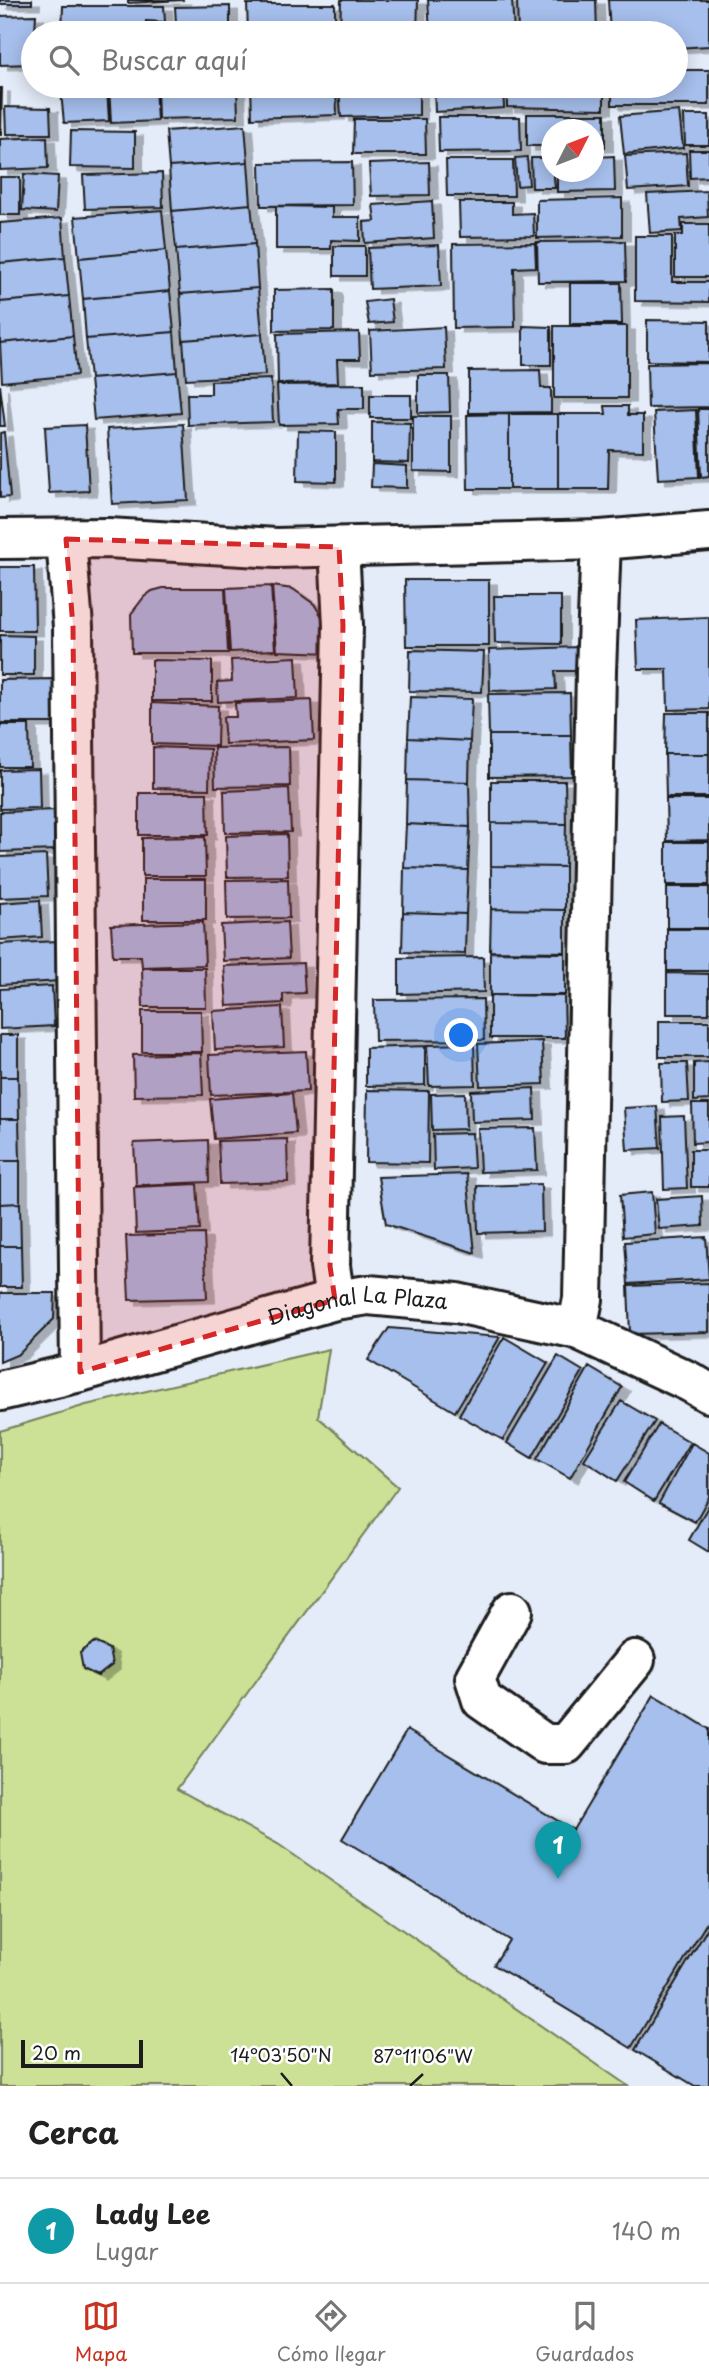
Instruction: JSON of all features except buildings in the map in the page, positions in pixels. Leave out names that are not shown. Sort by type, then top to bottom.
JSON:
[{"type":"street","points":[[0,539],[108,538],[276,548],[601,540],[709,531]]},
{"type":"street","points":[[66,539],[73,627],[80,1372]]},
{"type":"street","points":[[577,1329],[583,1298],[601,540]]},
{"type":"street","points":[[335,1300],[330,1252],[344,625],[339,547]]},
{"type":"street","name":"Diagonal La Plaza","points":[[0,1391],[80,1372],[335,1300],[368,1295],[457,1303],[577,1329],[703,1383]]},
{"type":"street","points":[[512,1611],[475,1678],[482,1700],[545,1744],[566,1744],[635,1660]]},
{"type":"highlighted area","points":[[66,539],[339,547],[343,625],[330,1266],[335,1300],[80,1372],[73,627]]},
{"type":"green space","points":[[329,1349],[318,1417],[398,1487],[177,1789],[278,1844],[628,2086],[0,2086],[0,1431],[86,1405]]},
{"type":"place","name":"Lady Lee","points":[[558,1879]]}]
